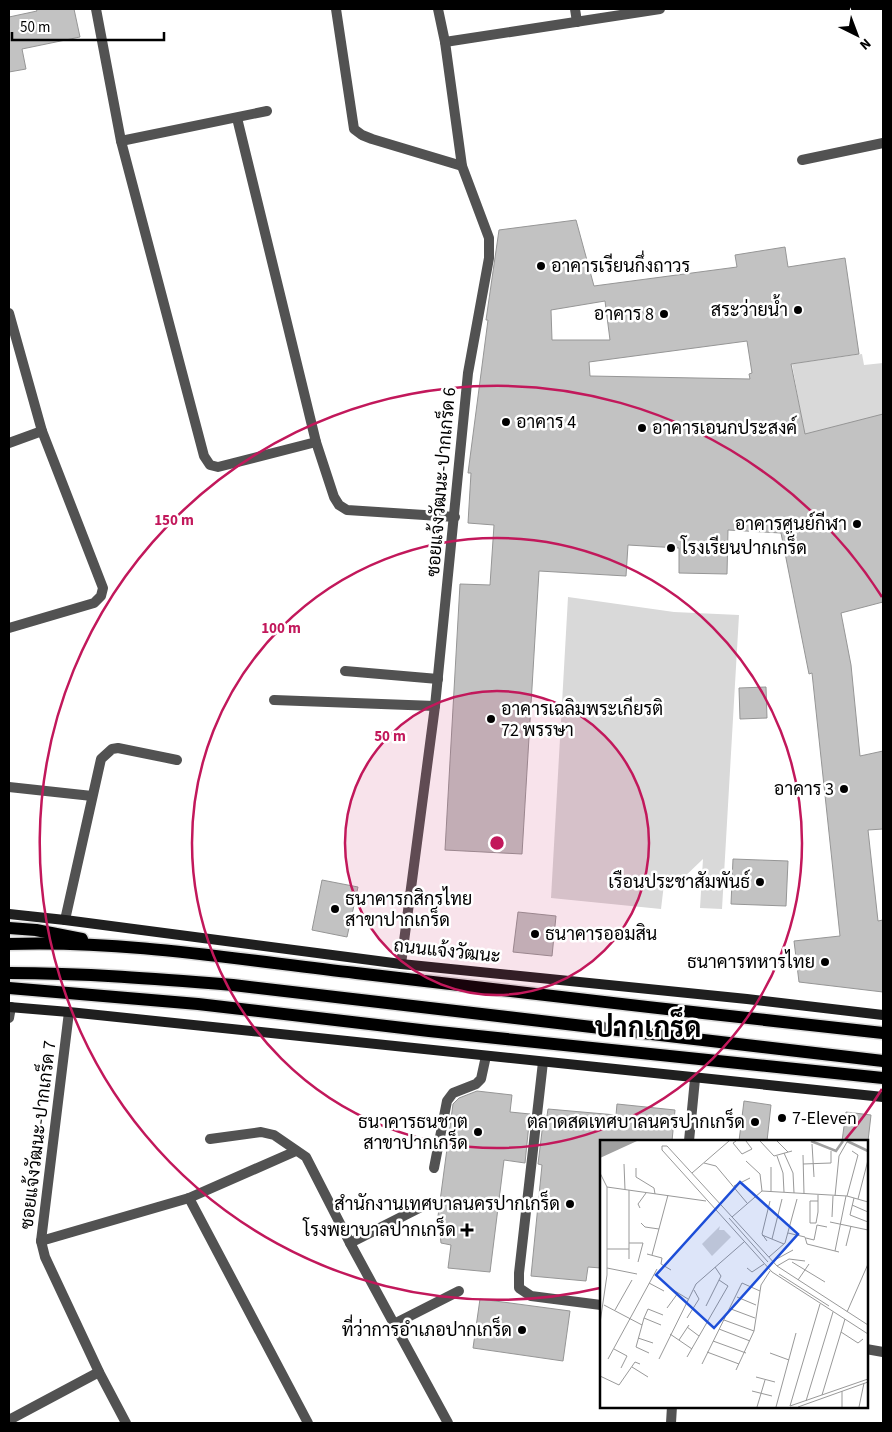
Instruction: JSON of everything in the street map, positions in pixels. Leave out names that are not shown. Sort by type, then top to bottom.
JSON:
[{"type":"main road","name":"ถนนแจ้งวัฒนะ","points":[[9,914],[401,964],[718,996],[883,1015]]},
{"type":"main road","points":[[9,928],[36,930],[124,946]]},
{"type":"main road","name":"ถนนแจ้งวัฒนะ","points":[[9,944],[124,946],[645,1007],[883,1032]]},
{"type":"main road","points":[[9,974],[46,973],[234,985],[883,1061]]},
{"type":"main road","points":[[9,988],[198,1004],[429,1031],[883,1078]]},
{"type":"main road","points":[[10,1007],[883,1097]]},
{"type":"street","points":[[96,9],[121,141],[204,456],[210,465],[218,467],[316,442]]},
{"type":"street","points":[[336,9],[354,129],[372,139],[462,166]]},
{"type":"street","name":"ซอยแจ้งวัฒนะ-ปากเกร็ด 6","points":[[401,964],[435,706],[468,373],[489,258],[489,238],[462,166],[445,42],[438,9]]},
{"type":"street","points":[[575,9],[577,22]]},
{"type":"street","points":[[445,42],[660,9]]},
{"type":"street","points":[[121,141],[267,111]]},
{"type":"street","points":[[237,118],[316,442],[334,497],[339,505],[347,510],[455,517]]},
{"type":"street","points":[[802,160],[883,143]]},
{"type":"street","points":[[9,313],[42,431],[103,588],[101,596],[94,603],[9,628]]},
{"type":"street","points":[[9,443],[42,431]]},
{"type":"street","points":[[345,671],[438,679]]},
{"type":"street","points":[[274,700],[435,706]]},
{"type":"street","points":[[65,920],[101,759],[112,749],[118,748],[176,760]]},
{"type":"street","points":[[9,787],[92,796]]},
{"type":"street","points":[[9,1018],[10,1007]]},
{"type":"street","name":"ซอยแจ้งวัฒนะ-ปากเกร็ด 7","points":[[69,1012],[41,1241],[46,1256],[99,1372],[126,1423]]},
{"type":"street","points":[[434,1168],[447,1101],[453,1093],[476,1084],[481,1079],[486,1056]]},
{"type":"street","points":[[543,1062],[519,1273],[519,1288],[531,1296],[600,1305]]},
{"type":"street","points":[[689,1140],[695,1079]]},
{"type":"street","points":[[210,1139],[261,1132],[274,1135],[306,1156],[350,1243],[448,1423]]},
{"type":"street","points":[[41,1241],[189,1198],[296,1151]]},
{"type":"street","points":[[189,1198],[308,1423]]},
{"type":"street","points":[[350,1243],[427,1204]]},
{"type":"street","points":[[394,1324],[459,1291]]},
{"type":"street","points":[[867,1349],[883,1352]]},
{"type":"street","points":[[9,1420],[99,1372]]},
{"type":"street","points":[[671,1423],[672,1407]]},
{"type":"shaded area","points":[[862,354],[864,365],[883,363],[883,426],[807,447],[792,364]]},
{"type":"shaded area","points":[[568,597],[674,612],[739,615],[722,909],[700,908],[703,859],[680,881],[664,884],[661,909],[551,898]]},
{"type":"building","points":[[36,9],[74,9],[80,37],[22,49],[26,69],[9,72],[9,17],[37,11]]},
{"type":"building","points":[[576,220],[594,286],[737,267],[735,255],[785,247],[788,267],[845,258],[859,354],[791,364],[805,434],[883,414],[883,602],[841,613],[851,665],[860,756],[883,751],[883,829],[868,830],[878,921],[883,920],[883,992],[799,982],[794,941],[840,936],[812,673],[809,674],[781,533],[728,530],[727,574],[679,573],[679,548],[628,545],[626,576],[539,571],[522,854],[445,850],[460,584],[490,585],[494,525],[468,523],[471,473],[468,473],[488,320],[486,320],[499,230]],"holes":[[[605,301],[610,340],[552,340],[551,310]],[[747,341],[752,373],[749,374],[750,379],[590,376],[589,362]]]},
{"type":"building","points":[[766,687],[767,718],[740,719],[739,688]]},
{"type":"building","name":"เรือนประชาสัมพันธ์","points":[[733,859],[788,861],[786,906],[731,904]]},
{"type":"building","name":"ธนาคารกสิกรไทย สาขาปากเกร็ด","points":[[322,880],[358,887],[347,937],[312,930]]},
{"type":"building","name":"ธนาคารออมสิน","points":[[518,912],[556,916],[552,956],[513,952]]},
{"type":"building","points":[[477,1091],[512,1095],[510,1112],[530,1114],[525,1163],[504,1160],[490,1272],[448,1268],[451,1245],[441,1243],[438,1216],[453,1104],[459,1098]]},
{"type":"building","name":"ตลาดสดเทศบาลนครปากเกร็ด","points":[[744,1101],[771,1105],[767,1140],[739,1140]]},
{"type":"building","name":"สำนักงานเทศบาลนครปากเกร็ด","points":[[617,1104],[675,1110],[672,1140],[600,1140],[600,1268],[588,1267],[586,1281],[531,1276],[542,1165],[538,1164],[544,1115],[547,1116],[548,1109],[616,1115]]},
{"type":"building","points":[[846,1112],[871,1115],[868,1141],[842,1140]]},
{"type":"building","name":"ที่ว่าการอำเภอปากเกร็ด","points":[[480,1299],[570,1311],[563,1361],[473,1348]]},
{"type":"place","name":"อาคารเรียนกึ่งถาวร","points":[[541,266]]},
{"type":"place","name":"สระว่ายน้ำ","points":[[798,310]]},
{"type":"place","name":"อาคาร 8","points":[[664,314]]},
{"type":"place","name":"อาคาร 4","points":[[506,422]]},
{"type":"place","name":"อาคารเอนกประสงค์","points":[[642,428]]},
{"type":"place","name":"อาคารศูนย์กีฬา","points":[[857,524]]},
{"type":"place","name":"โรงเรียนปากเกร็ด","points":[[671,548]]},
{"type":"place","name":"อาคารเฉลิมพระเกียรติ 72 พรรษา","points":[[491,719]]},
{"type":"place","name":"อาคาร 3","points":[[844,789]]},
{"type":"place","name":"เรือนประชาสัมพันธ์","points":[[760,882]]},
{"type":"place","name":"ธนาคารกสิกรไทย สาขาปากเกร็ด","points":[[335,909]]},
{"type":"place","name":"ธนาคารออมสิน","points":[[535,934]]},
{"type":"place","name":"ธนาคารทหารไทย","points":[[825,962]]},
{"type":"place","name":"7-Eleven","points":[[782,1118]]},
{"type":"place","name":"ตลาดสดเทศบาลนครปากเกร็ด","points":[[755,1122]]},
{"type":"place","name":"ธนาคารธนชาต สาขาปากเกร็ด","points":[[478,1132]]},
{"type":"place","name":"สำนักงานเทศบาลนครปากเกร็ด","points":[[570,1204]]},
{"type":"place","name":"โรงพยาบาลปากเกร็ด","points":[[467,1230]]},
{"type":"place","name":"ที่ว่าการอำเภอปากเกร็ด","points":[[522,1330]]},
{"type":"district","name":"ปากเกร็ด","points":[[648,1027]]}]
